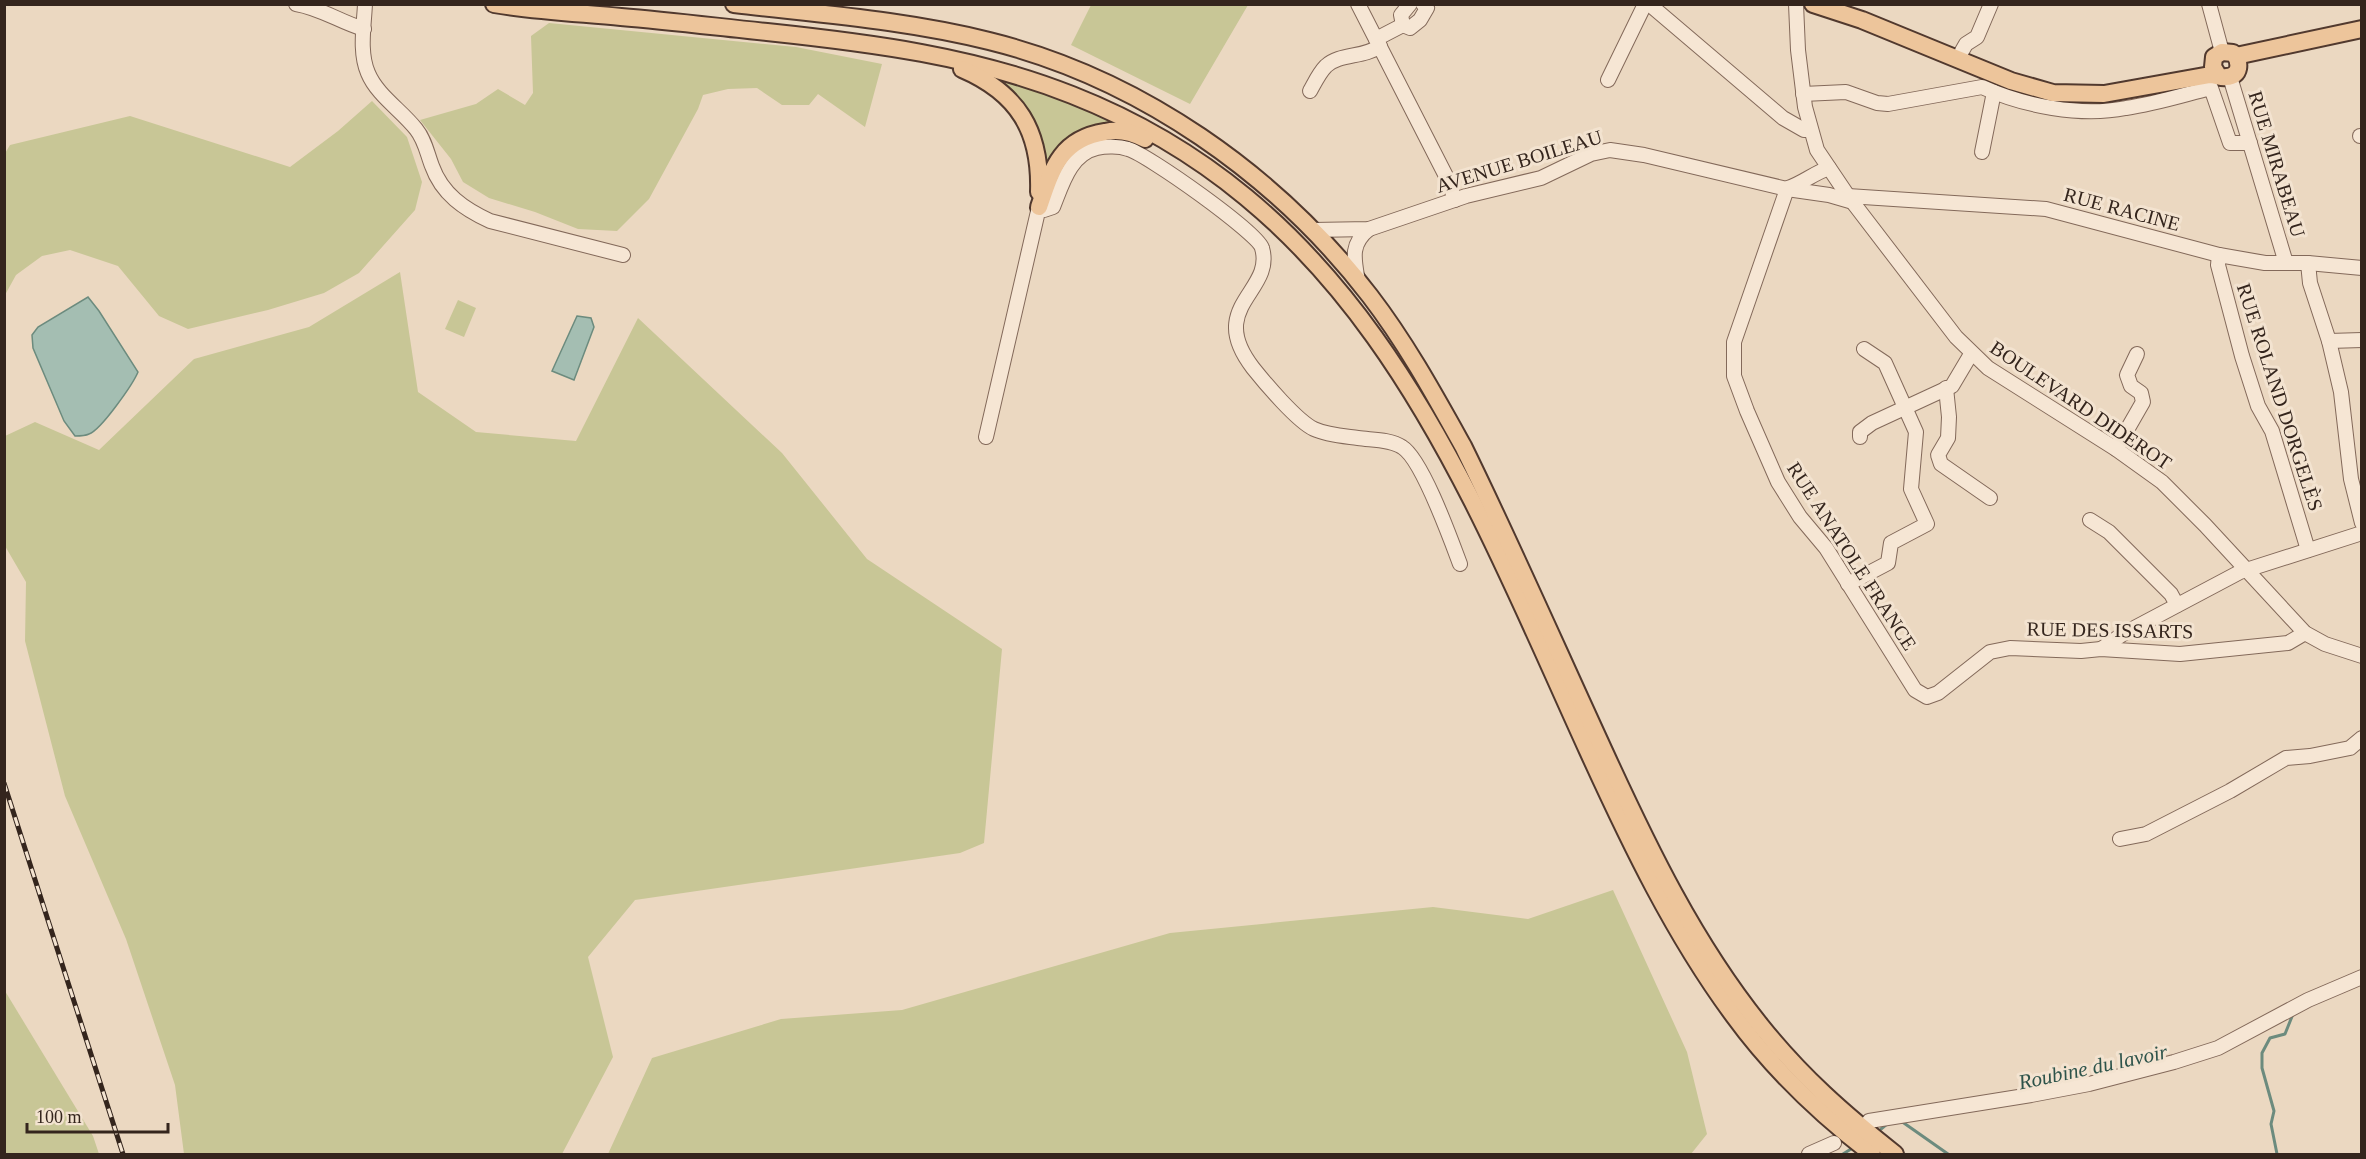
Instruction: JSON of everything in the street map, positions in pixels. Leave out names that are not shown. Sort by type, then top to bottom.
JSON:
[{"type":"main road","points":[[494,4],[825,38],[907,50],[999,70],[1071,94],[1104,108],[1179,148],[1263,212],[1305,252],[1359,314],[1405,380],[1444,445],[1483,522],[1645,873],[1693,955],[1735,1018],[1770,1060],[1822,1113],[1872,1155]]},
{"type":"main road","points":[[734,4],[929,28],[992,42],[1069,68],[1151,106],[1216,147],[1260,181],[1313,230],[1358,281],[1398,334],[1428,382],[1463,446],[1646,843],[1700,940],[1760,1026],[1793,1064],[1827,1099],[1895,1155]]},
{"type":"main road","points":[[1813,4],[1871,24],[2011,81],[2053,93],[2070,95],[2104,94],[2361,29]]},
{"type":"main road","points":[[1842,4],[2026,78],[2057,86],[2118,85],[2361,38]]},
{"type":"main road","points":[[907,50],[980,76],[996,86],[1013,103],[1024,118],[1034,140],[1040,176],[1039,207]]},
{"type":"main road","points":[[1039,207],[1050,176],[1065,150],[1091,134],[1126,131],[1141,137],[1263,212]]},
{"type":"street","points":[[296,4],[312,6],[350,25],[364,29]]},
{"type":"street","points":[[365,4],[364,59],[368,74],[377,88],[416,128],[424,142],[441,186],[454,199],[490,220],[623,255]]},
{"type":"street","points":[[1358,4],[1448,180],[1455,200]]},
{"type":"street","points":[[1403,25],[1401,15],[1410,4]]},
{"type":"street","points":[[1403,25],[1410,28],[1420,20],[1428,8],[1423,4]]},
{"type":"street","points":[[1608,80],[1647,4],[1783,118],[1804,130],[1810,130]]},
{"type":"street","name":"BOULEVARD DIDEROT","points":[[1796,4],[1803,94],[1810,130],[1817,150],[1938,315],[1971,354],[1988,368],[2116,449],[2176,495],[2305,633],[2325,644],[2361,657]]},
{"type":"street","points":[[1962,51],[1966,44],[1977,38],[1990,4]]},
{"type":"street","name":"RUE MIRABEAU","points":[[2209,4],[2286,264]]},
{"type":"street","points":[[1310,92],[1325,67],[1336,60],[1371,53],[1378,42],[1403,25]]},
{"type":"street","points":[[1803,94],[1846,92],[1876,103],[1888,104],[1982,87],[2046,106],[2095,112],[2126,109],[2211,88],[2230,143],[2250,143]]},
{"type":"street","points":[[1982,152],[1994,92]]},
{"type":"street","points":[[986,437],[1039,207],[1044,210],[1053,207],[1070,168],[1081,155],[1096,148],[1129,149],[1142,155],[1213,203],[1262,245],[1264,258],[1261,272],[1239,308],[1235,326],[1240,347],[1252,367],[1303,422],[1314,429],[1331,434],[1388,442],[1402,447],[1412,457],[1436,502],[1460,564]]},
{"type":"street","name":"AVENUE BOILEAU","points":[[1313,230],[1369,229],[1455,200],[1541,178],[1580,159],[1610,150],[1644,155],[1786,189],[1816,193]]},
{"type":"street","points":[[1810,177],[1817,150]]},
{"type":"street","points":[[1786,189],[1829,168],[1829,180],[1816,193]]},
{"type":"street","name":"RUE ANATOLE FRANCE","points":[[1786,189],[1734,342],[1734,376],[1746,411],[1778,482],[1800,517],[1826,548],[1915,690],[1927,697]]},
{"type":"street","name":"RUE RACINE","points":[[1816,193],[1853,202],[1870,198],[2046,209],[2219,255],[2265,263],[2308,263],[2361,268]]},
{"type":"street","points":[[1358,281],[1354,246],[1369,229]]},
{"type":"street","name":"RUE ROLAND DORGELÈS","points":[[2219,255],[2218,265],[2242,356],[2258,406],[2272,431],[2308,550]]},
{"type":"street","name":"RUE MIRABEAU","points":[[2308,263],[2310,282],[2330,340],[2341,392],[2351,479],[2361,523]]},
{"type":"street","points":[[2330,340],[2361,340]]},
{"type":"street","points":[[1848,584],[1888,563],[1891,543],[1927,524],[1911,489],[1917,432],[1886,363],[1864,349]]},
{"type":"street","points":[[1860,437],[1860,432],[1872,423],[1952,386],[1971,354]]},
{"type":"street","points":[[2116,449],[2143,402],[2141,393],[2131,386],[2127,375],[2137,354]]},
{"type":"street","points":[[1947,388],[1948,438],[1938,455],[1941,465],[1990,498]]},
{"type":"street","points":[[2090,520],[2109,532],[2171,594],[2177,605]]},
{"type":"street","points":[[2101,649],[2123,634],[2246,570],[2361,533]]},
{"type":"street","name":"RUE DES ISSARTS","points":[[1927,697],[1938,693],[1990,652],[2010,648],[2081,651],[2101,649],[2180,654],[2288,643],[2305,633]]},
{"type":"street","points":[[2120,839],[2146,834],[2230,791],[2286,758],[2350,748],[2361,738]]},
{"type":"street","points":[[1869,1121],[2089,1084],[2174,1062],[2218,1048],[2308,1000],[2361,977]]},
{"type":"street","points":[[1809,1155],[1834,1143]]},
{"type":"shaded area","points":[[1091,4],[1248,5],[1190,104],[1071,45]]},
{"type":"shaded area","points":[[549,23],[796,47],[882,64],[865,127],[818,94],[809,105],[782,105],[757,88],[728,89],[703,95],[698,109],[649,199],[617,231],[578,229],[535,212],[489,198],[463,182],[451,159],[420,120],[476,104],[498,89],[525,105],[533,93],[531,36]]},
{"type":"shaded area","points":[[987,75],[1033,87],[1126,126],[1045,173],[1043,160]]},
{"type":"shaded area","points":[[372,101],[407,137],[422,182],[415,210],[359,273],[324,293],[268,310],[188,329],[159,316],[118,266],[70,250],[42,256],[16,275],[5,295],[4,155],[10,145],[130,116],[290,167],[338,131]]},
{"type":"shaded area","points":[[400,272],[418,392],[476,432],[576,441],[638,318],[782,453],[867,559],[1002,649],[984,843],[960,853],[635,900],[588,957],[613,1057],[562,1154],[184,1154],[175,1085],[126,939],[65,796],[25,641],[26,582],[5,546],[5,436],[35,422],[99,450],[194,359],[309,327]]},
{"type":"shaded area","points":[[88,297],[138,372],[101,424],[89,434],[75,436],[64,421],[33,348],[32,335],[38,327]]},
{"type":"shaded area","points":[[458,300],[476,308],[464,337],[445,329]]},
{"type":"shaded area","points":[[577,316],[591,318],[594,327],[574,380],[552,371]]},
{"type":"shaded area","points":[[1613,890],[1687,1052],[1707,1134],[1691,1154],[608,1154],[652,1058],[781,1019],[902,1010],[1170,933],[1433,907],[1528,919]]},
{"type":"shaded area","points":[[5,991],[93,1136],[99,1154],[5,1154]]},
{"type":"waterway","points":[[2277,1154],[2271,1124],[2274,1111],[2262,1068],[2262,1053],[2270,1038],[2285,1034],[2293,1014]]},
{"type":"waterway","points":[[1901,1121],[1948,1154]]},
{"type":"waterway","name":"Roubine du lavoir","points":[[1881,1129],[1887,1124]]},
{"type":"waterway","name":"Roubine du lavoir","points":[[1843,1154],[1851,1149]]},
{"type":"railway","points":[[4,783],[123,1154]]}]
